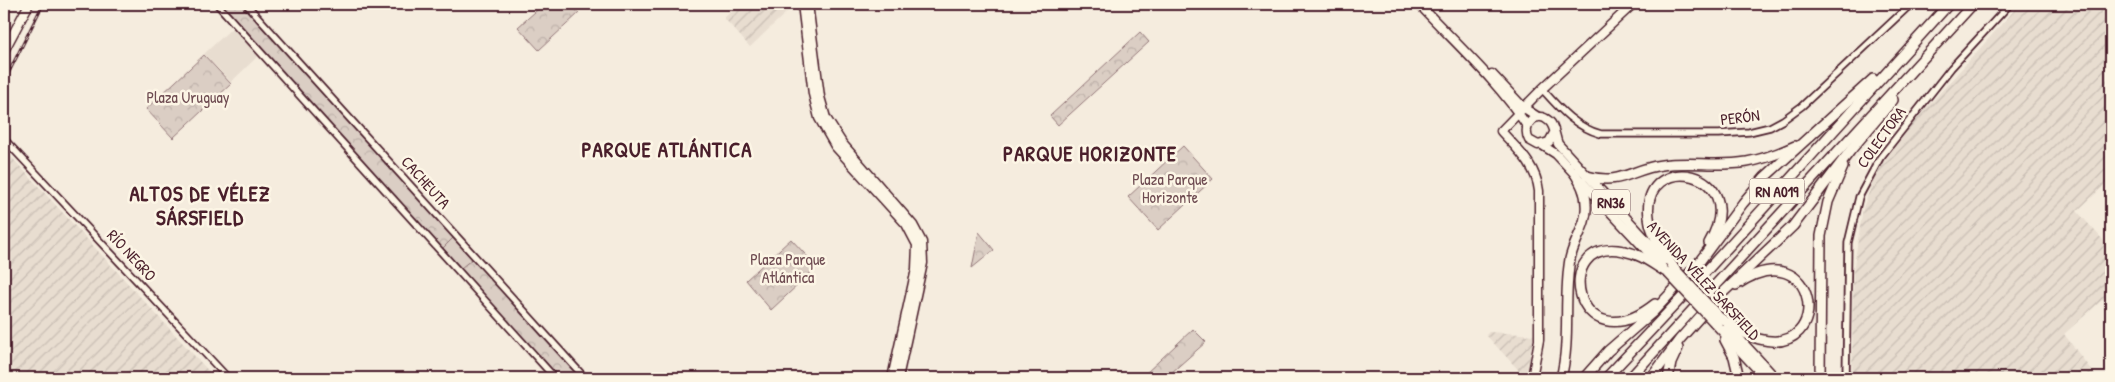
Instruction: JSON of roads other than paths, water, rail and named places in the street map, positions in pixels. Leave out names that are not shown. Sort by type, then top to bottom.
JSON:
[{"type":"highway","name":"RN A019","points":[[1606,378],[1689,290],[1949,4]]},
{"type":"highway","name":"RN A019","points":[[1630,378],[1972,6]]},
{"type":"highway","points":[[1651,378],[1680,339],[1706,309],[1793,226],[1857,142],[1932,56],[1972,6]]},
{"type":"highway","points":[[1584,378],[1608,351],[1654,311],[1708,252],[1752,191],[1908,48]]},
{"type":"highway","points":[[1588,176],[1607,180],[1617,179],[1652,166],[1746,162],[1785,151],[1808,138]]},
{"type":"highway","points":[[1820,378],[1820,262],[1822,230],[1834,186],[1857,142]]},
{"type":"highway","points":[[1561,378],[1567,344],[1570,259],[1586,214],[1584,192],[1574,172]]},
{"type":"highway","points":[[1689,174],[1701,179],[1712,188],[1718,200],[1719,214],[1711,240],[1681,282],[1643,312],[1620,320],[1607,320],[1596,316],[1586,308],[1580,297],[1578,283],[1584,265],[1596,254],[1607,250],[1624,250],[1671,271],[1652,228],[1649,217],[1650,200],[1654,190],[1667,178],[1689,174]]},
{"type":"highway","name":"AVENIDA VÉLEZ SARSFIELD","points":[[1671,271],[1766,378]]},
{"type":"highway","points":[[1668,378],[1675,353],[1706,309],[1744,280],[1770,271],[1780,271],[1792,276],[1803,286],[1807,295],[1808,311],[1803,326],[1796,334],[1780,340],[1770,341],[1753,337],[1716,320]]},
{"type":"highway","points":[[1716,320],[1731,351],[1738,378]]},
{"type":"highway","name":"AVENIDA VÉLEZ SARSFIELD","points":[[1716,320],[1775,378]]},
{"type":"main road","points":[[4,44],[24,4]]},
{"type":"main road","points":[[4,51],[29,4]]},
{"type":"main road","points":[[802,4],[813,94],[819,118],[835,146],[906,224],[917,245],[916,269],[892,378]]},
{"type":"main road","points":[[808,4],[820,97],[826,118],[842,143],[909,220],[922,242],[923,263],[898,378]]},
{"type":"main road","name":"RN36","points":[[1419,4],[1521,110],[1548,120],[1553,126],[1554,133]]},
{"type":"main road","name":"RN36","points":[[1425,4],[1521,110],[1527,126],[1527,137],[1533,144]]},
{"type":"main road","points":[[1532,378],[1539,340],[1539,191],[1535,172],[1501,131],[1542,89],[1633,4]]},
{"type":"main road","points":[[1527,126],[1531,120],[1538,117]]},
{"type":"main road","points":[[1522,155],[1533,144],[1542,145],[1549,142],[1554,133]]},
{"type":"main road","name":"AVENIDA VÉLEZ SARSFIELD","points":[[1554,133],[1558,144],[1671,271]]},
{"type":"main road","name":"AVENIDA VÉLEZ SARSFIELD","points":[[1542,145],[1556,154],[1671,271]]},
{"type":"street","points":[[217,4],[554,378]]},
{"type":"street","name":"CACHEUTA","points":[[246,4],[585,378]]},
{"type":"street","name":"PERÓN","points":[[1542,89],[1575,122],[1588,130],[1601,134],[1719,134],[1759,130],[1783,120],[1802,106],[1911,4]]},
{"type":"street","name":"COLECTORA","points":[[1846,378],[1848,243],[1858,196],[1880,158],[1951,68],[2010,4]]},
{"type":"street","name":"RÍO NEGRO","points":[[4,135],[16,151]]},
{"type":"street","name":"RÍO NEGRO","points":[[4,139],[228,378]]},
{"type":"railway","points":[[4,82],[43,4]]},
{"type":"district","name":"PARQUE ATLÁNTICA","points":[[667,149]]},
{"type":"district","name":"PARQUE HORIZONTE","points":[[1090,153]]},
{"type":"district","name":"ALTOS DE VÉLEZ SÁRSFIELD","points":[[200,205]]},
{"type":"park label","name":"Plaza Uruguay","points":[[188,97]]},
{"type":"park label","name":"Plaza Parque Horizonte","points":[[1170,188]]},
{"type":"park label","name":"Plaza Parque Atlántica","points":[[788,268]]}]
